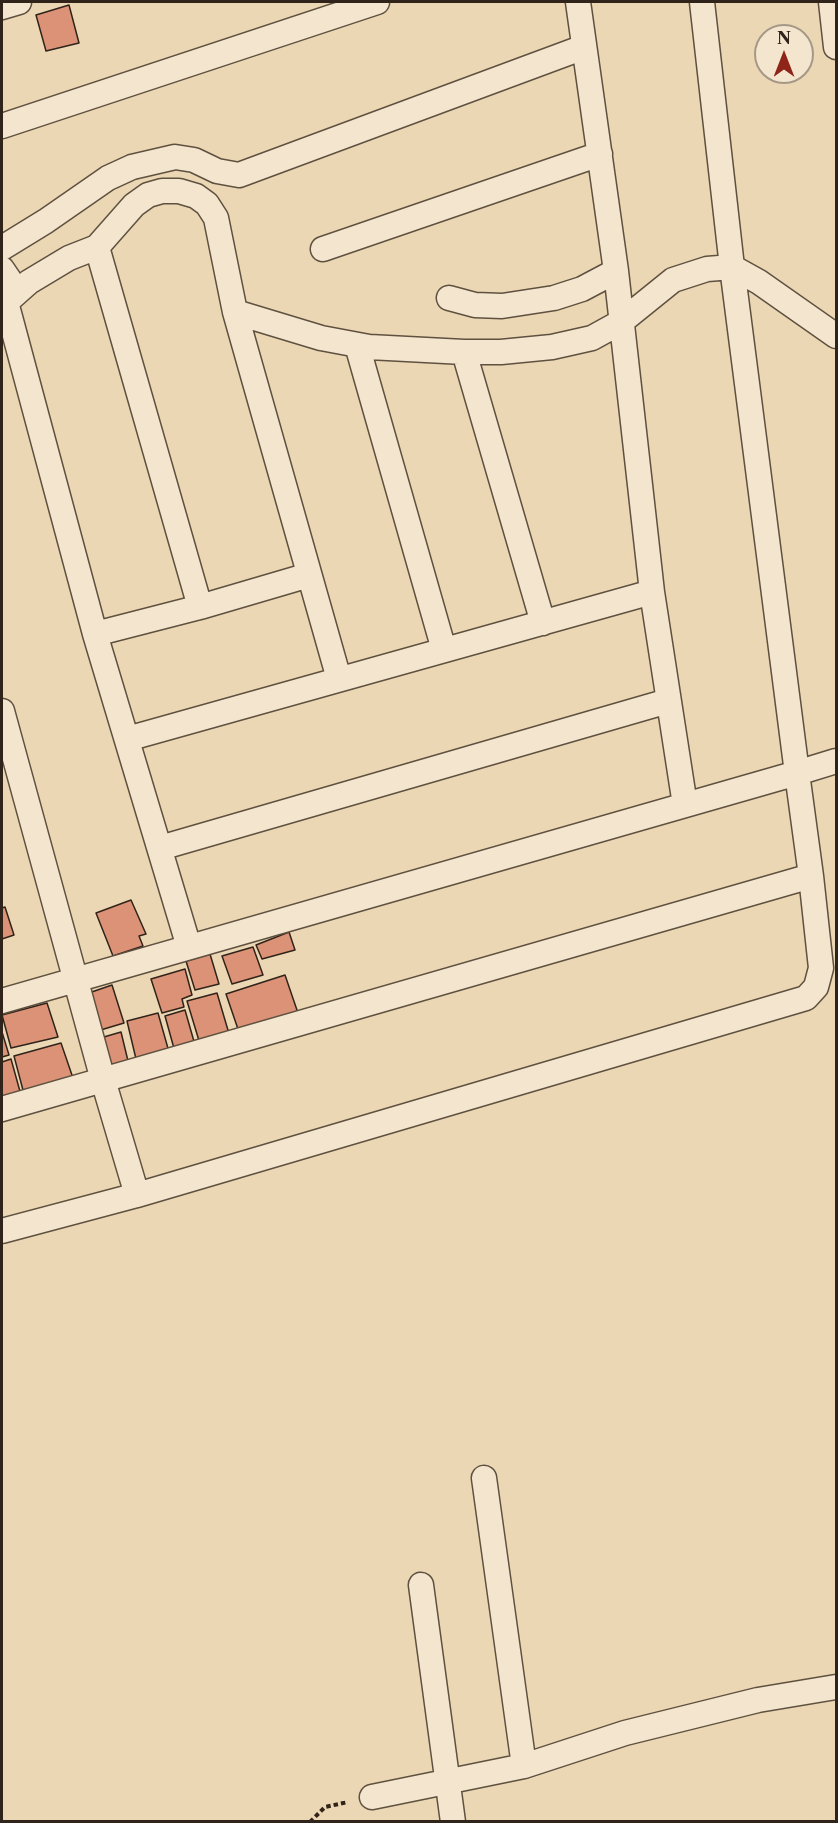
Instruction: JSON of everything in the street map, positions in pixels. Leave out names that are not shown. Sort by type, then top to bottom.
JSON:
[{"type":"street","points":[[2,7],[19,2]]},
{"type":"street","points":[[2,126],[377,2]]},
{"type":"street","points":[[578,2],[616,271],[652,592],[685,805]]},
{"type":"street","points":[[2,1231],[136,1195],[806,998],[816,987],[821,968],[811,876],[732,267],[702,2]]},
{"type":"street","points":[[831,2],[837,47]]},
{"type":"street","points":[[2,248],[108,178],[132,167],[176,157],[194,160],[217,171],[239,175],[584,47]]},
{"type":"street","points":[[323,249],[600,154]]},
{"type":"street","points":[[189,947],[95,634],[7,288],[97,247],[134,205],[148,195],[162,191],[179,191],[196,196],[207,204],[216,218],[235,312],[339,679]]},
{"type":"street","points":[[97,247],[200,607]]},
{"type":"street","points":[[235,312],[321,338],[357,345],[501,352],[552,347],[592,338],[621,322],[673,280],[707,269],[732,267],[759,282],[837,336]]},
{"type":"street","points":[[449,298],[475,305],[502,306],[554,298],[582,289],[616,271]]},
{"type":"street","points":[[357,345],[444,650]]},
{"type":"street","points":[[464,352],[543,623]]},
{"type":"street","points":[[95,634],[200,607],[309,575]]},
{"type":"street","points":[[127,739],[652,592]]},
{"type":"street","points":[[160,848],[668,700]]},
{"type":"street","points":[[2,711],[136,1195]]},
{"type":"street","points":[[2,1001],[837,761]]},
{"type":"street","points":[[2,1109],[811,876]]},
{"type":"street","points":[[484,1478],[524,1766]]},
{"type":"street","points":[[421,1585],[453,1821]]},
{"type":"street","points":[[372,1797],[524,1766],[626,1733],[758,1700],[837,1687]]},
{"type":"path","points":[[310,1821],[325,1807],[372,1797]]},
{"type":"building","points":[[69,5],[79,43],[46,51],[36,15]]},
{"type":"building","points":[[131,900],[146,934],[139,936],[143,946],[113,956],[96,913]]},
{"type":"building","points":[[5,907],[14,935],[2,939],[2,908]]},
{"type":"building","points":[[289,932],[295,950],[262,959],[256,945]]},
{"type":"building","points":[[253,947],[263,975],[232,984],[222,956]]},
{"type":"building","points":[[210,954],[219,984],[195,990],[186,961]]},
{"type":"building","points":[[185,969],[192,995],[182,999],[184,1007],[162,1013],[151,979]]},
{"type":"building","points":[[285,975],[299,1016],[240,1035],[226,994]]},
{"type":"building","points":[[112,985],[124,1023],[94,1032],[83,995]]},
{"type":"building","points":[[217,993],[230,1037],[200,1044],[187,1001]]},
{"type":"building","points":[[47,1003],[58,1037],[11,1048],[2,1015]]},
{"type":"building","points":[[185,1010],[195,1045],[175,1052],[165,1016]]},
{"type":"building","points":[[158,1013],[169,1052],[136,1059],[127,1021]]},
{"type":"building","points":[[2,1032],[9,1055],[2,1057]]},
{"type":"building","points":[[121,1032],[129,1065],[106,1071],[97,1039]]},
{"type":"building","points":[[61,1043],[74,1081],[24,1094],[14,1056]]},
{"type":"building","points":[[11,1059],[21,1095],[2,1102],[2,1062]]}]
